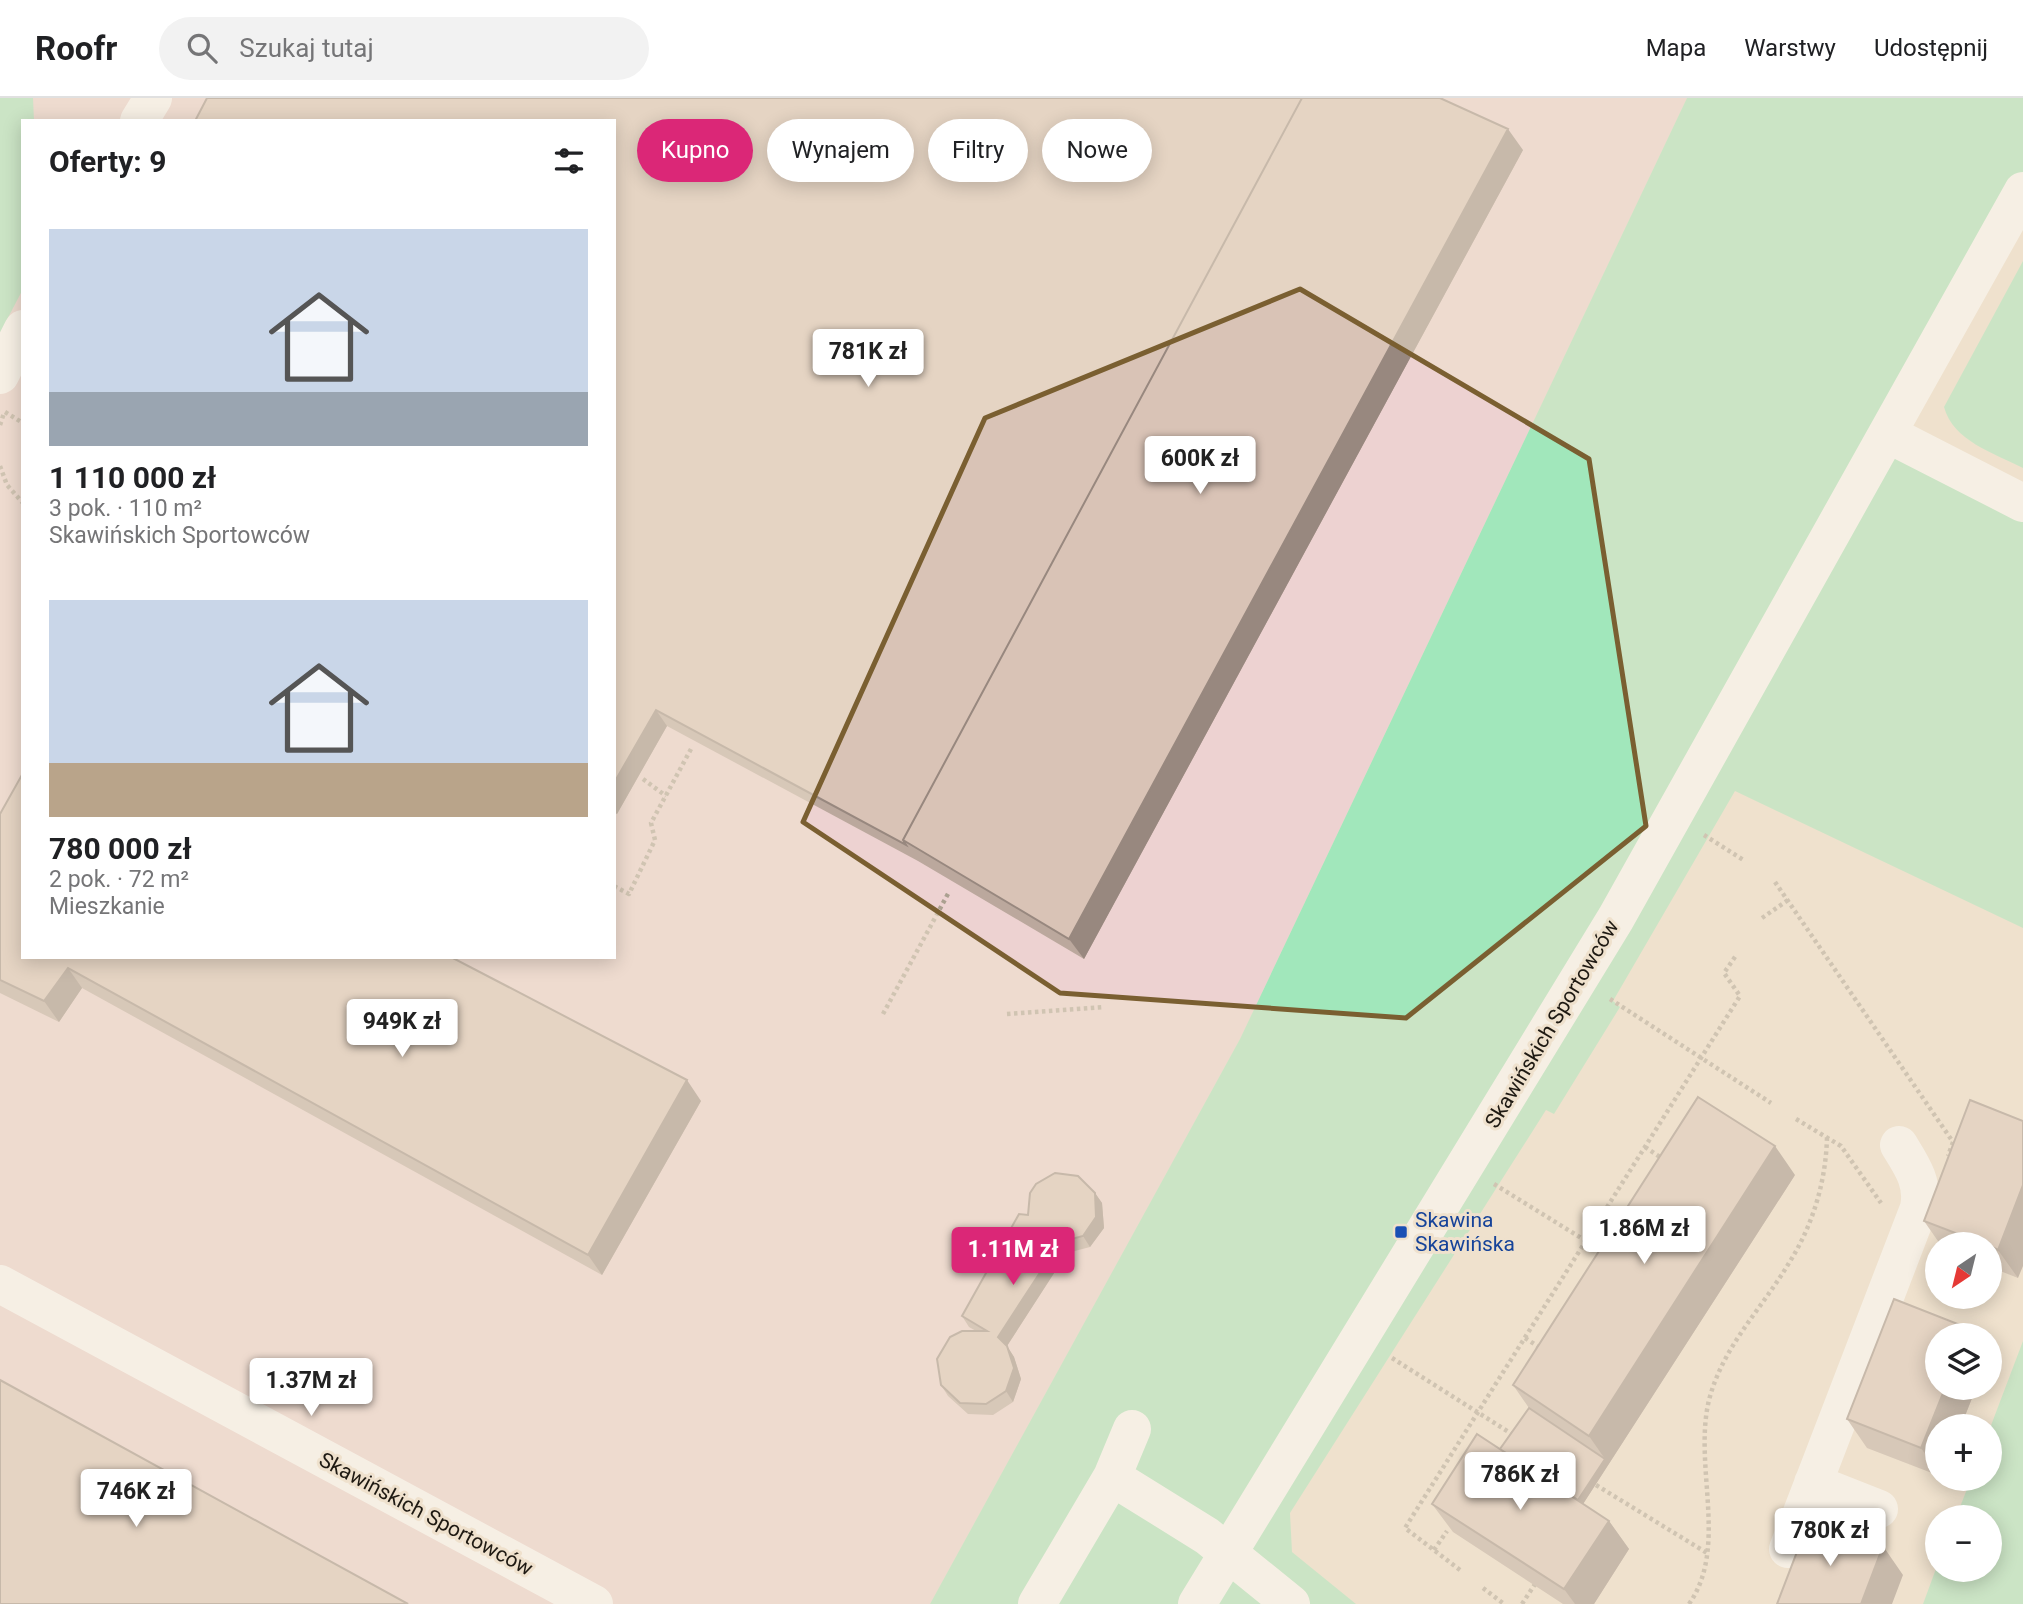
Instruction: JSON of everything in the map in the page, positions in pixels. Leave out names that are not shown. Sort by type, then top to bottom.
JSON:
[{"type":"street","points":[[140,119],[153,98]]},
{"type":"street","name":"Skawińskich Sportowców","points":[[1197,1604],[1616,918],[2023,191]]},
{"type":"street","points":[[0,375],[21,334]]},
{"type":"street","points":[[1888,434],[2023,503]]},
{"type":"street","points":[[1788,1549],[1919,1208],[1922,1194],[1916,1172],[1899,1145]]},
{"type":"street","name":"Skawińskich Sportowców","points":[[0,1284],[594,1604]]},
{"type":"street","points":[[1037,1604],[1112,1478],[1132,1429]]},
{"type":"street","points":[[1112,1478],[1207,1536],[1290,1604]]},
{"type":"street","points":[[1813,1483],[1879,1509]]},
{"type":"path","points":[[0,425],[4,414]]},
{"type":"path","points":[[0,466],[8,485],[21,501]]},
{"type":"path","points":[[616,887],[629,894],[655,840],[651,823],[691,750]]},
{"type":"path","points":[[643,779],[666,796]]},
{"type":"path","points":[[1694,829],[1745,861]]},
{"type":"path","points":[[1775,882],[1953,1142],[1944,1166]]},
{"type":"path","points":[[883,1014],[949,892]]},
{"type":"path","points":[[1762,918],[1788,900]]},
{"type":"path","points":[[1460,1570],[1405,1528],[1740,996],[1724,973],[1737,954]]},
{"type":"path","points":[[1602,993],[1770,1103]]},
{"type":"path","points":[[1007,1014],[1104,1007]]},
{"type":"path","points":[[1796,1119],[1841,1146],[1884,1208]]},
{"type":"path","points":[[1689,1604],[1700,1586],[1707,1553],[1709,1518],[1702,1439],[1709,1401],[1730,1346],[1790,1263],[1807,1229],[1826,1163],[1828,1137]]},
{"type":"path","points":[[1645,1147],[1666,1161]]},
{"type":"path","points":[[1486,1179],[1586,1241]]},
{"type":"path","points":[[1525,1338],[1545,1351]]},
{"type":"path","points":[[1391,1357],[1479,1411],[1517,1438]]},
{"type":"path","points":[[1596,1485],[1707,1553]]},
{"type":"path","points":[[1434,1550],[1447,1531]]},
{"type":"path","points":[[1522,1604],[1539,1578]]},
{"type":"path","points":[[1483,1588],[1504,1604]]},
{"type":"highlighted area","points":[[1300,289],[1589,459],[1646,826],[1406,1018],[1060,993],[803,822],[985,418]]},
{"type":"shaded area","points":[[0,98],[1687,98],[1240,1039],[930,1604],[0,1604]]},
{"type":"green space","points":[[0,98],[33,98],[34,119],[21,119],[21,293],[0,333]]},
{"type":"green space","points":[[1687,98],[2023,98],[2023,182],[1926,340],[1907,445],[2023,521],[2023,928],[1735,791],[1613,1001],[1620,1007],[1554,1114],[1546,1110],[1290,1513],[1292,1552],[1356,1604],[930,1604],[1240,1039]]},
{"type":"green space","points":[[2023,261],[2023,468],[1965,437],[1949,419],[1944,407]]},
{"type":"green space","points":[[2023,1341],[2023,1604],[1923,1604],[1931,1582],[2002,1582],[2002,1505],[1961,1505],[1966,1491],[2002,1491],[2002,1414],[1995,1414]]},
{"type":"building","points":[[207,98],[1302,98],[903,840],[906,845],[656,710],[616,780],[616,119],[196,119]]},
{"type":"building","points":[[1302,98],[1440,98],[1508,129],[1069,939],[903,840]]},
{"type":"building","points":[[21,777],[21,959],[455,959],[687,1080],[588,1255],[68,968],[44,1001],[0,980],[0,814]]},
{"type":"building","points":[[1698,1097],[1775,1146],[1589,1436],[1513,1385]]},
{"type":"building","points":[[1970,1100],[2023,1121],[2023,1185],[2002,1240],[2002,1232],[1953,1232],[1924,1221]]},
{"type":"building","points":[[1055,1173],[1078,1176],[1095,1193],[1096,1217],[1083,1236],[1060,1242],[998,1337],[1007,1346],[1014,1368],[1006,1391],[986,1404],[960,1403],[941,1385],[937,1359],[950,1337],[962,1331],[987,1331],[962,1316],[1019,1214],[1028,1215],[1030,1193],[1036,1184]]},
{"type":"building","points":[[1894,1299],[1955,1323],[1925,1323],[1925,1400],[1940,1400],[1935,1414],[1925,1414],[1925,1438],[1921,1448],[1847,1419]]},
{"type":"building","points":[[0,1380],[408,1604],[0,1604]]},
{"type":"building","points":[[1529,1408],[1605,1459],[1578,1500],[1500,1449]]},
{"type":"building","points":[[1477,1434],[1609,1521],[1564,1589],[1432,1504]]},
{"type":"building","points":[[1810,1518],[1883,1546],[1861,1604],[1777,1604]]},
{"type":"place","name":"Skawina Skawińska","points":[[1401,1232]]}]
